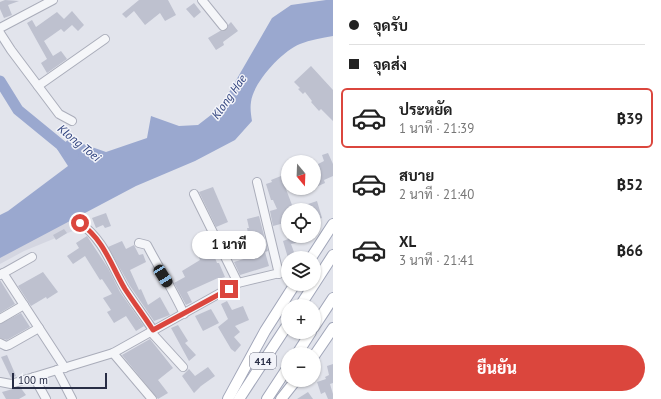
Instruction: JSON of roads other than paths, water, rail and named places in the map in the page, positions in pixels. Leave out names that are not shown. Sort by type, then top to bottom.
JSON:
[{"type":"main road","points":[[316,251],[333,224]]},
{"type":"main road","points":[[305,299],[333,256]]},
{"type":"main road","name":"414","points":[[228,399],[265,331],[291,291]]},
{"type":"main road","points":[[321,316],[333,298]]},
{"type":"main road","points":[[320,347],[333,328]]},
{"type":"main road","name":"414","points":[[239,399],[281,335]]},
{"type":"main road","name":"414","points":[[267,399],[281,378]]},
{"type":"main road","points":[[281,399],[290,387]]},
{"type":"street","points":[[0,28],[52,0]]},
{"type":"street","points":[[202,0],[223,26]]},
{"type":"street","points":[[0,33],[60,114],[72,121]]},
{"type":"street","points":[[38,86],[104,39]]},
{"type":"street","points":[[0,382],[11,384],[112,353],[238,283],[279,274],[257,182]]},
{"type":"street","points":[[194,194],[238,283]]},
{"type":"street","points":[[80,223],[91,231],[101,243],[125,289],[152,331],[183,367]]},
{"type":"street","points":[[139,243],[147,245],[163,276],[176,296],[184,314]]},
{"type":"street","points":[[32,257],[2,274],[24,305],[61,369],[72,399]]},
{"type":"street","points":[[0,318],[24,305]]},
{"type":"street","points":[[0,343],[6,346],[9,345],[38,328]]},
{"type":"street","points":[[112,353],[152,399]]},
{"type":"street","points":[[34,378],[46,399]]},
{"type":"water","name":"Klong Hae","points":[[333,0],[333,36],[300,44],[277,60],[263,77],[253,94],[251,102],[252,121],[235,140],[195,161],[136,186],[0,258],[0,215],[8,211],[68,166],[57,149],[69,139],[106,152],[147,138],[151,116],[179,126],[198,125],[220,108],[272,18],[291,5]]},
{"type":"waterway","name":"Klong Toei","points":[[0,81],[18,110],[73,155]]}]
